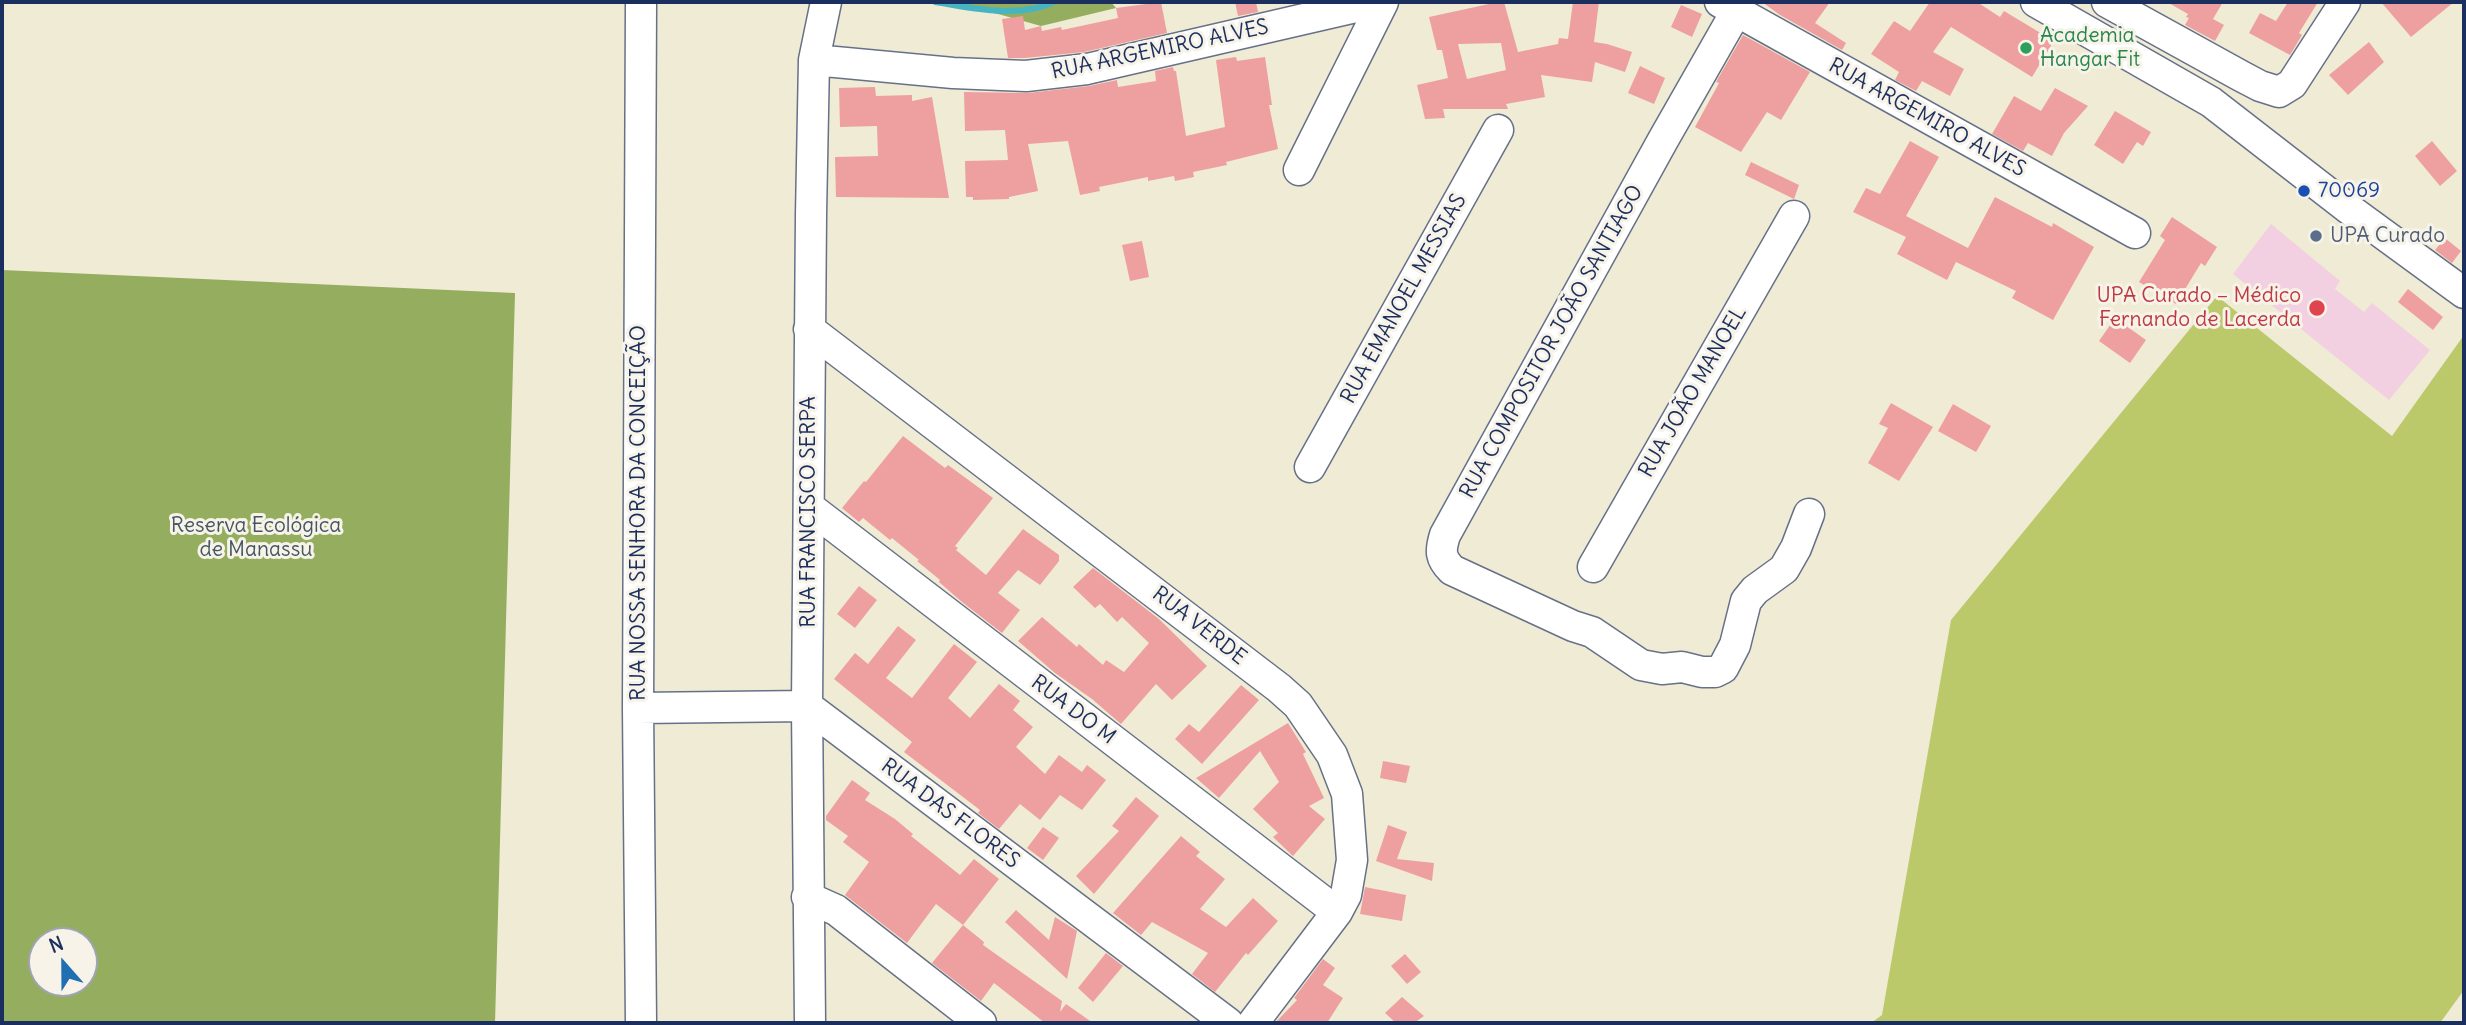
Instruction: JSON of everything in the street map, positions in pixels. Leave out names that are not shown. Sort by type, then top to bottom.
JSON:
[{"type":"street","name":"RUA NOSSA SENHORA DA CONCEIÇÃO","points":[[640,1023],[638,708],[641,2]]},
{"type":"street","name":"RUA FRANCISCO SERPA","points":[[810,1023],[807,897],[809,329],[814,60],[826,2]]},
{"type":"street","points":[[1299,170],[1380,2]]},
{"type":"street","name":"RUA ARGEMIRO ALVES","points":[[814,60],[953,73],[1026,76],[1087,69],[1380,2]]},
{"type":"street","points":[[2036,2],[2211,102],[2349,209],[2464,293]]},
{"type":"street","points":[[2108,2],[2241,76],[2279,92],[2292,84],[2346,2]]},
{"type":"street","name":"RUA ARGEMIRO ALVES","points":[[1728,7],[2136,233]]},
{"type":"street","name":"RUA COMPOSITOR JOÃO SANTIAGO","points":[[1728,7],[1662,140],[1445,535],[1440,551],[1443,561],[1452,570],[1559,620],[1592,632],[1641,665],[1714,672],[1723,668],[1735,645],[1746,601],[1755,590],[1784,569],[1810,514]]},
{"type":"street","name":"RUA EMANOEL MESSIAS","points":[[1310,467],[1498,130]]},
{"type":"street","name":"RUA JOÃO MANOEL","points":[[1593,567],[1794,216]]},
{"type":"street","name":"RUA VERDE","points":[[809,329],[1215,637],[1298,705],[1332,755],[1347,794],[1352,860],[1346,895],[1337,912],[1252,1023]]},
{"type":"street","name":"RUA DO M","points":[[809,508],[1337,912]]},
{"type":"street","points":[[638,708],[807,706]]},
{"type":"street","name":"RUA DAS FLORES","points":[[807,706],[1228,1023]]},
{"type":"street","points":[[807,897],[836,910],[981,1023]]},
{"type":"shaded area","name":"UPA Curado – Médico Fernando de Lacerda","points":[[2271,224],[2340,281],[2335,289],[2364,312],[2372,303],[2430,350],[2389,400],[2233,274]]},
{"type":"green space","points":[[955,2],[1111,2],[1116,8],[1041,26]]},
{"type":"green space","name":"Reserva Ecológica de Manassu","points":[[2,270],[515,293],[495,1023],[2,1023]]},
{"type":"green space","points":[[2217,296],[2392,436],[2464,335],[2464,990],[2440,1023],[1871,1023],[1882,1015],[1951,620]]},
{"type":"building","points":[[1161,2],[1167,33],[1084,52],[1008,58],[1002,19],[1023,16],[1025,30],[1041,26],[1042,31],[1061,27],[1062,30],[1118,18],[1116,8]]},
{"type":"building","points":[[1235,2],[1256,2],[1258,12],[1238,16]]},
{"type":"building","points":[[1504,2],[1518,52],[1558,44],[1559,38],[1568,39],[1573,2],[1599,2],[1594,42],[1632,52],[1625,72],[1595,62],[1592,82],[1541,75],[1545,97],[1506,104],[1508,109],[1443,109],[1445,118],[1425,119],[1417,85],[1448,78],[1442,50],[1437,50],[1429,17]],"holes":[[[1501,43],[1506,70],[1467,79],[1458,44]]]},
{"type":"building","points":[[1762,2],[1830,2],[1815,23],[1846,43],[1842,50]]},
{"type":"building","points":[[1930,2],[1977,2],[2000,17],[2004,11],[2054,41],[2032,77],[1951,27],[1933,52],[1964,69],[1950,96],[1922,81],[1916,91],[1895,80],[1899,72],[1871,54],[1894,21],[1910,31]]},
{"type":"building","points":[[2167,2],[2223,2],[2213,19],[2224,25],[2215,41],[2185,25],[2188,14]]},
{"type":"building","points":[[2288,2],[2318,2],[2299,33],[2302,35],[2290,55],[2249,33],[2260,13],[2276,21]]},
{"type":"building","points":[[2381,2],[2454,2],[2411,37]]},
{"type":"building","points":[[1681,5],[1702,14],[1692,37],[1671,27]]},
{"type":"building","points":[[1743,35],[1810,72],[1781,120],[1767,112],[1741,152],[1695,127],[1719,83],[1716,82]]},
{"type":"building","points":[[2369,42],[2384,62],[2348,95],[2329,75]]},
{"type":"building","points":[[1236,57],[1237,61],[1265,57],[1272,105],[1269,105],[1278,149],[1226,162],[1227,165],[1193,172],[1194,177],[1175,181],[1174,176],[1148,181],[1148,177],[1099,187],[1100,191],[1080,195],[1068,141],[1028,144],[1038,191],[1009,199],[973,200],[973,197],[966,197],[965,161],[1008,160],[1005,130],[965,131],[964,92],[1028,93],[1117,80],[1118,87],[1156,81],[1155,71],[1173,67],[1176,71],[1186,136],[1225,127],[1216,60]]},
{"type":"building","points":[[1640,66],[1665,78],[1654,104],[1628,93]]},
{"type":"building","points":[[875,87],[876,96],[912,95],[912,101],[932,97],[949,198],[836,197],[835,157],[878,156],[877,126],[840,127],[839,88]]},
{"type":"building","points":[[2055,88],[2088,106],[2064,133],[2052,156],[2028,143],[2023,151],[1992,134],[2014,96],[2041,111]]},
{"type":"building","points":[[2115,111],[2151,132],[2143,146],[2137,142],[2123,164],[2094,145]]},
{"type":"building","points":[[1910,141],[1939,157],[1906,216],[1968,248],[1995,197],[2052,227],[2053,223],[2094,247],[2053,320],[2012,298],[2016,291],[1956,262],[1947,280],[1897,254],[1906,237],[1853,212],[1866,188],[1880,194]]},
{"type":"building","points":[[2432,141],[2457,171],[2440,186],[2415,156]]},
{"type":"building","points":[[1751,162],[1799,185],[1794,199],[1745,175]]},
{"type":"building","points":[[2172,217],[2217,247],[2205,266],[2201,263],[2176,304],[2139,282],[2165,240],[2160,236]]},
{"type":"building","points":[[2445,238],[2461,251],[2452,263],[2435,250]]},
{"type":"building","points":[[1142,241],[1149,277],[1130,281],[1122,245]]},
{"type":"building","points":[[2408,289],[2443,317],[2433,330],[2398,302]]},
{"type":"building","points":[[2115,318],[2146,340],[2130,363],[2099,341]]},
{"type":"building","points":[[1891,403],[1933,427],[1899,481],[1868,463],[1888,428],[1879,424]]},
{"type":"building","points":[[1953,404],[1991,426],[1976,452],[1938,431]]},
{"type":"building","points":[[903,436],[945,468],[948,465],[993,498],[955,546],[958,548],[956,550],[986,575],[1023,529],[1059,555],[1059,561],[1040,585],[1018,570],[998,593],[1020,610],[1002,633],[962,602],[892,538],[890,540],[863,518],[859,522],[842,508]]},
{"type":"building","points":[[1093,568],[1159,619],[1207,666],[1172,700],[1156,684],[1121,724],[1018,641],[1042,617],[1103,665],[1106,660],[1124,672],[1149,643],[1122,617],[1117,622],[1100,604],[1095,608],[1073,587]]},
{"type":"building","points":[[859,586],[877,600],[855,628],[837,614]]},
{"type":"building","points":[[898,626],[916,640],[886,678],[912,698],[954,644],[977,662],[948,698],[970,718],[999,684],[1020,701],[1013,710],[1033,727],[1016,747],[1045,774],[1059,755],[1082,772],[1087,765],[1106,780],[1082,810],[1060,795],[1040,820],[1020,804],[999,829],[978,813],[980,810],[904,752],[912,742],[834,679],[855,653],[868,664]]},
{"type":"building","points":[[1241,685],[1259,700],[1202,764],[1175,739],[1189,724],[1199,732]]},
{"type":"building","points":[[1288,723],[1306,752],[1303,754],[1324,798],[1309,806],[1325,819],[1293,856],[1273,837],[1278,833],[1253,809],[1279,782],[1260,751],[1219,798],[1196,778]]},
{"type":"building","points":[[1383,761],[1410,766],[1406,783],[1380,778]]},
{"type":"building","points":[[852,780],[870,793],[865,800],[895,819],[913,834],[911,836],[960,875],[974,859],[999,879],[963,925],[936,904],[907,943],[845,895],[869,862],[843,842],[848,836],[826,820],[826,816]]},
{"type":"building","points":[[1136,797],[1159,816],[1094,894],[1076,876],[1119,831],[1112,826]]},
{"type":"building","points":[[1388,825],[1407,832],[1397,859],[1434,863],[1432,881],[1376,861]]},
{"type":"building","points":[[1043,827],[1059,838],[1043,860],[1027,848]]},
{"type":"building","points":[[1181,836],[1200,852],[1196,856],[1225,879],[1200,909],[1226,927],[1253,898],[1278,921],[1248,955],[1246,953],[1215,992],[1192,974],[1208,953],[1152,922],[1141,935],[1113,913]]},
{"type":"building","points":[[1365,887],[1406,895],[1402,921],[1360,914]]},
{"type":"building","points":[[1016,910],[1049,940],[1055,917],[1077,931],[1067,979],[1005,922]]},
{"type":"building","points":[[963,925],[984,942],[983,945],[1062,1001],[1060,1012],[1066,1004],[1093,1023],[1045,1023],[994,983],[981,1001],[932,963]]},
{"type":"building","points":[[1106,953],[1123,966],[1093,1002],[1078,988]]},
{"type":"building","points":[[1405,954],[1421,972],[1407,984],[1391,966]]},
{"type":"building","points":[[1323,959],[1335,968],[1323,985],[1343,998],[1327,1023],[1275,1023],[1297,1000],[1294,998]]},
{"type":"building","points":[[1402,997],[1424,1016],[1414,1023],[1396,1023],[1385,1013]]},
{"type":"waterway","points":[[935,2],[995,11],[1025,10],[1054,2]]},
{"type":"place","name":"Academia Hangar Fit","points":[[2026,48]]},
{"type":"place","name":"70069","points":[[2304,191]]},
{"type":"place","name":"UPA Curado","points":[[2316,236]]},
{"type":"place","name":"UPA Curado – Médico Fernando de Lacerda","points":[[2317,308]]}]
